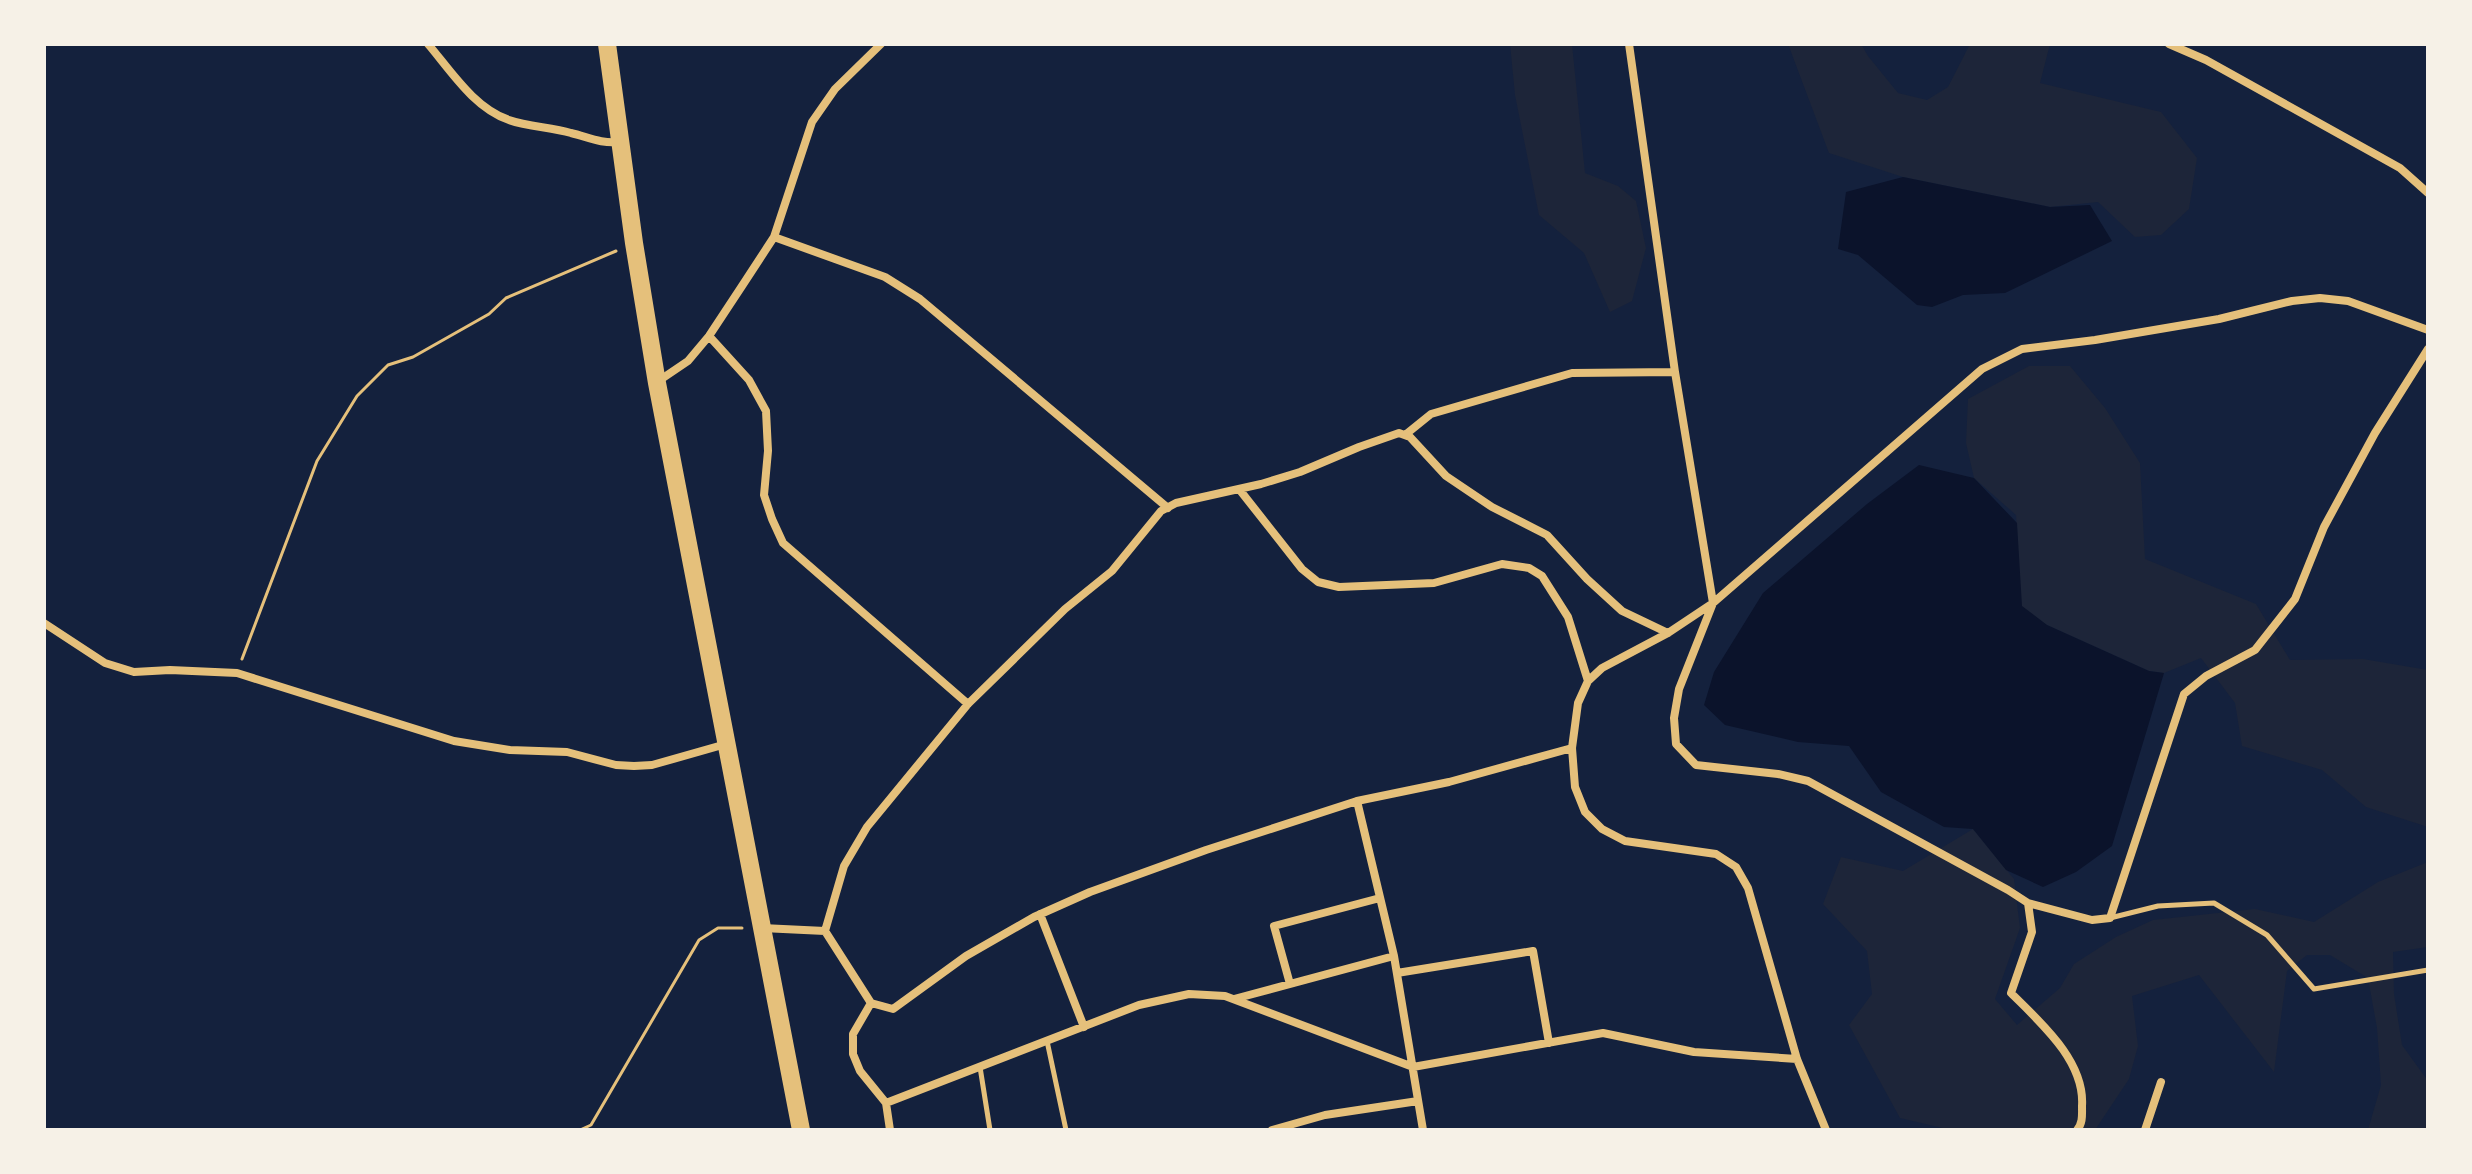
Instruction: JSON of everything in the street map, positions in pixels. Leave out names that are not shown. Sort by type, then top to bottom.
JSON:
[{"type":"highway","points":[[607,44],[619,142],[657,383],[801,1130]]},
{"type":"street","points":[[428,44],[482,105],[499,116],[605,144],[619,142]]},
{"type":"street","points":[[657,383],[688,361],[709,336],[774,237],[812,122],[835,89],[881,44]]},
{"type":"street","points":[[1629,44],[1675,372],[1713,603],[1679,689],[1674,718],[1676,744],[1696,765],[1778,774],[1808,781],[2028,903],[2092,920],[2110,918],[2184,694],[2206,676],[2255,650],[2295,599],[2324,527],[2375,433],[2428,349]]},
{"type":"street","points":[[2169,44],[2206,60],[2400,168],[2428,193]]},
{"type":"street","points":[[774,237],[885,277],[920,299],[1168,508]]},
{"type":"street","points":[[1826,1130],[1797,1059],[1748,888],[1736,867],[1716,854],[1625,841],[1602,829],[1585,812],[1575,787],[1572,748],[1578,703],[1588,681],[1602,668],[1668,633],[1713,603],[1982,369],[2022,349],[2219,319],[2292,301],[2320,298],[2348,301],[2428,330]]},
{"type":"street","points":[[709,336],[749,380],[766,411],[768,451],[764,495],[783,543],[968,704]]},
{"type":"street","points":[[1405,435],[1431,414],[1572,373],[1675,372]]},
{"type":"street","points":[[1572,748],[1449,782],[1357,801],[1090,892],[1040,914],[966,956],[893,1009],[871,1003],[825,931],[844,866],[867,827],[968,704],[1065,609],[1112,571],[1161,511],[1176,503],[1300,472],[1399,433],[1410,437],[1446,476],[1492,507],[1547,535],[1587,579],[1622,611],[1668,633]]},
{"type":"street","points":[[1239,489],[1302,569],[1318,582],[1339,587],[1434,583],[1502,564],[1529,568],[1542,576],[1568,617],[1588,681]]},
{"type":"street","points":[[44,623],[105,663],[134,672],[237,673],[454,741],[510,750],[567,752],[616,765],[634,766],[652,765],[728,743]]},
{"type":"street","points":[[1357,801],[1394,956],[1423,1130]]},
{"type":"street","points":[[1290,984],[1274,926],[1380,898]]},
{"type":"street","points":[[2028,903],[2032,932],[2011,993],[2064,1050],[2077,1074],[2083,1097],[2081,1125],[2077,1130]]},
{"type":"street","points":[[1040,914],[1084,1027]]},
{"type":"street","points":[[761,928],[825,931]]},
{"type":"street","points":[[1397,973],[1533,951],[1549,1043]]},
{"type":"street","points":[[1233,999],[1394,956]]},
{"type":"street","points":[[886,1103],[1139,1005],[1189,994],[1225,996],[1413,1067],[1603,1033],[1694,1052],[1797,1059]]},
{"type":"street","points":[[871,1003],[853,1034],[853,1054],[860,1071],[886,1103],[890,1130]]},
{"type":"street","points":[[2145,1130],[2161,1082]]},
{"type":"street","points":[[1272,1130],[1325,1115],[1418,1101]]},
{"type":"lane","points":[[2110,918],[2158,906],[2214,903],[2267,935],[2314,989],[2428,970]]},
{"type":"lane","points":[[1047,1041],[1066,1130]]},
{"type":"lane","points":[[980,1067],[990,1130]]},
{"type":"path","points":[[237,673],[317,461],[357,396],[388,365],[413,357],[489,314],[506,298],[634,243]]},
{"type":"path","points":[[580,1130],[591,1125],[699,940],[718,928],[761,928]]},
{"type":"shaded area","points":[[1510,44],[1572,44],[1585,173],[1618,186],[1636,201],[1646,248],[1632,301],[1610,312],[1584,253],[1539,215],[1515,95]]},
{"type":"shaded area","points":[[1788,44],[1861,44],[1898,93],[1927,100],[1948,87],[1970,44],[2050,44],[2040,83],[2161,112],[2197,158],[2189,209],[2161,235],[2135,237],[2098,202],[2050,207],[1903,177],[1829,153]]},
{"type":"shaded area","points":[[1903,177],[2050,207],[2090,205],[2112,241],[2005,293],[1963,295],[1932,307],[1917,305],[1858,255],[1838,249],[1846,192]]},
{"type":"shaded area","points":[[2029,366],[2070,366],[2105,408],[2140,463],[2145,559],[2256,604],[2290,660],[2363,659],[2428,670],[2428,827],[2366,807],[2322,770],[2242,746],[2235,703],[2201,658],[2164,673],[2149,671],[2038,621],[2021,606],[2016,515],[1974,478],[1966,443],[1968,399]]},
{"type":"shaded area","points":[[1919,465],[1974,478],[2017,523],[2022,606],[2047,625],[2149,671],[2164,673],[2112,846],[2076,872],[2043,887],[2006,870],[1973,829],[1944,827],[1881,792],[1849,746],[1798,742],[1725,725],[1704,705],[1714,672],[1763,593],[1867,504]]},
{"type":"shaded area","points":[[1973,829],[2014,879],[2020,928],[1995,999],[2017,1025],[2060,988],[2074,964],[2116,937],[2153,920],[2255,909],[2314,922],[2378,882],[2428,862],[2428,947],[2393,952],[2394,994],[2402,1045],[2428,1081],[2428,1130],[2368,1130],[2381,1085],[2377,1028],[2368,978],[2330,955],[2307,955],[2287,971],[2274,1072],[2199,975],[2132,996],[2138,1046],[2129,1079],[2095,1130],[1951,1130],[1900,1118],[1849,1025],[1872,994],[1867,951],[1823,904],[1841,857],[1903,871]]}]
